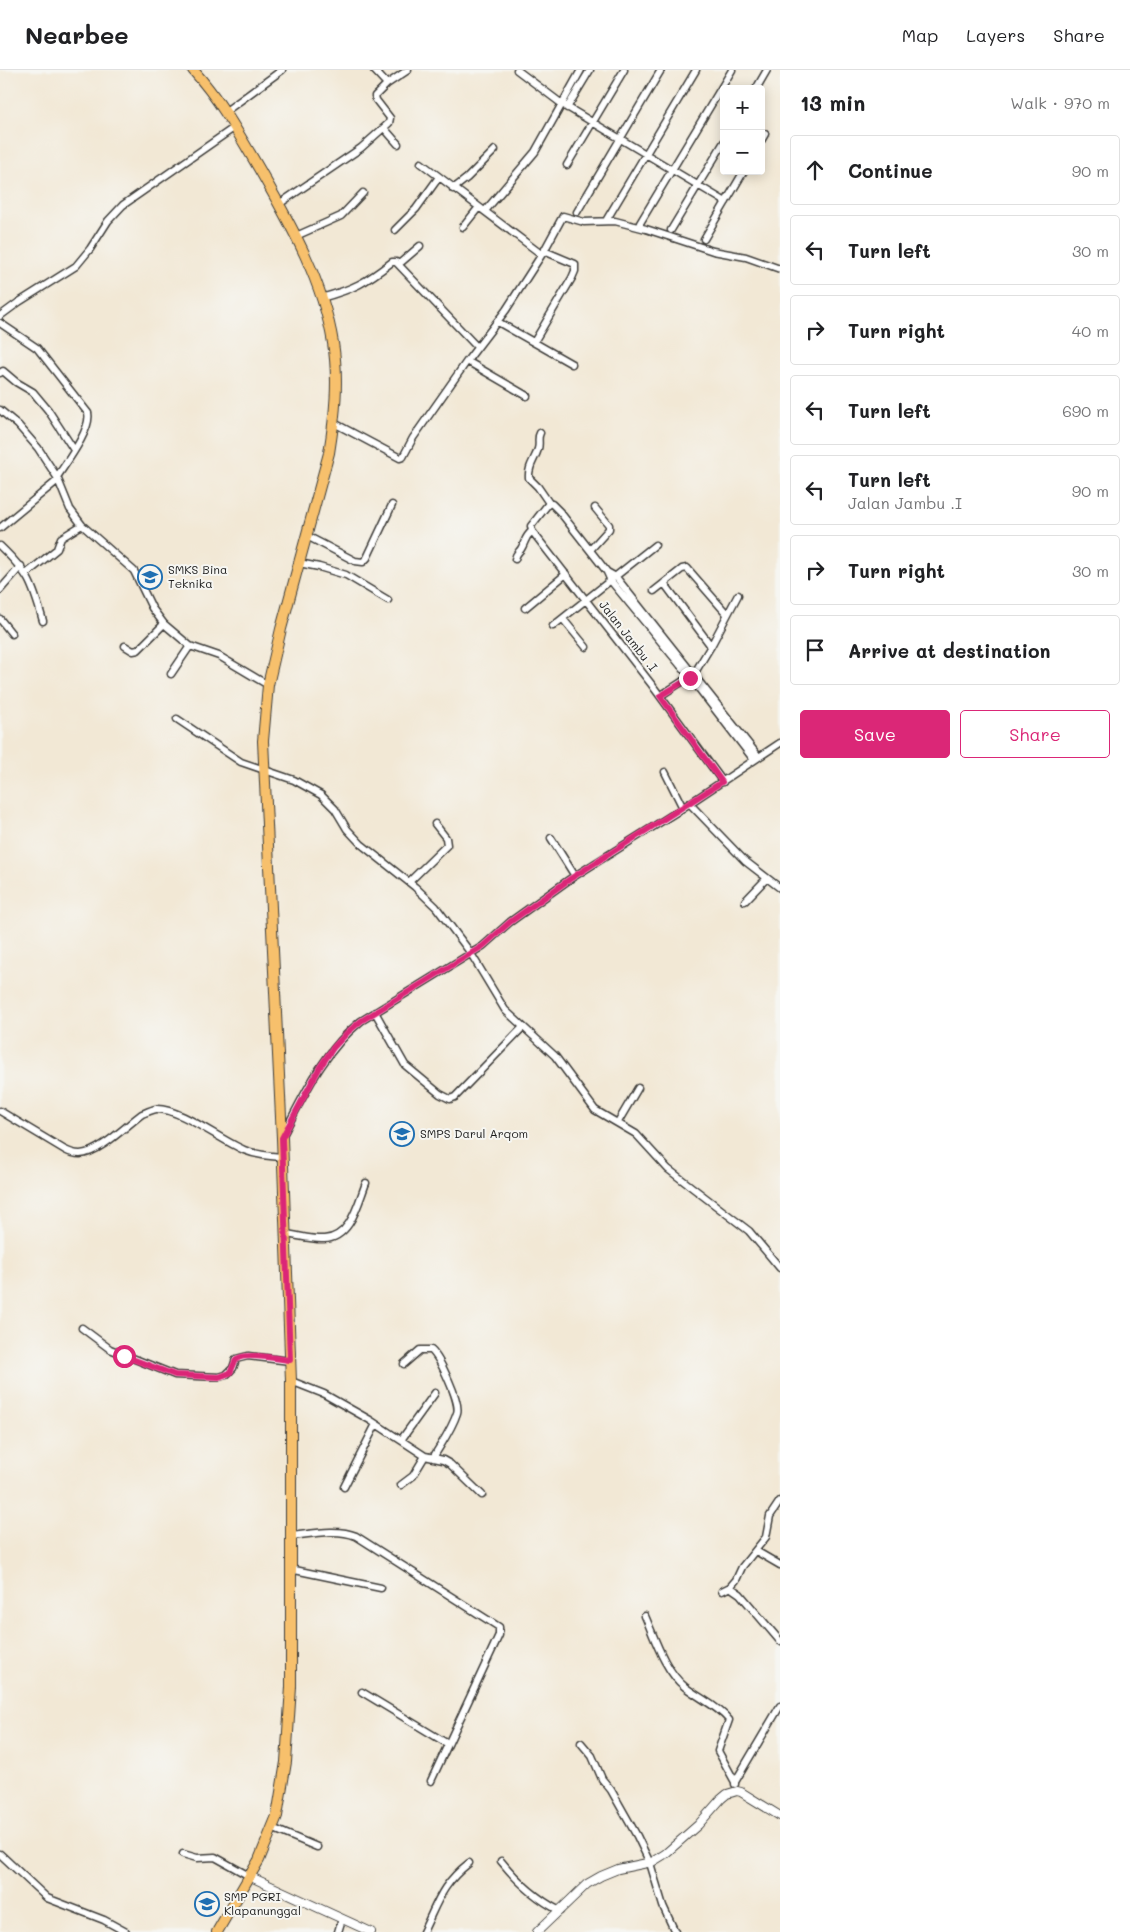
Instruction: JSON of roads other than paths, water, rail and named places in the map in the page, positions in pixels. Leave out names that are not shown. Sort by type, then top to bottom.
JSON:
[{"type":"main road","points":[[193,70],[226,111],[296,236],[313,275],[333,342],[336,389],[334,423],[329,453],[268,685],[263,741],[282,1138],[291,1381],[291,1687],[286,1762],[280,1802],[260,1860],[217,1932]]},
{"type":"street","points":[[374,70],[386,84]]},
{"type":"street","points":[[279,204],[361,148],[384,128],[390,119],[375,97],[386,84],[408,70]]},
{"type":"street","points":[[517,70],[565,106],[726,202]]},
{"type":"street","points":[[565,106],[581,70]]},
{"type":"street","points":[[463,227],[535,152],[590,70]]},
{"type":"street","points":[[567,165],[624,70]]},
{"type":"street","points":[[577,212],[661,70]]},
{"type":"street","points":[[607,219],[696,70]]},
{"type":"street","points":[[640,223],[732,70]]},
{"type":"street","points":[[758,85],[767,70]]},
{"type":"street","points":[[226,111],[277,71]]},
{"type":"street","points":[[0,316],[76,266],[90,249],[108,221],[124,205],[235,127]]},
{"type":"street","points":[[384,128],[398,144]]},
{"type":"street","points":[[671,230],[720,149]]},
{"type":"street","points":[[454,188],[467,178],[495,150]]},
{"type":"street","points":[[421,163],[543,252],[575,264],[575,271],[534,342]]},
{"type":"street","points":[[704,239],[742,175]]},
{"type":"street","points":[[395,230],[416,209],[439,177]]},
{"type":"street","points":[[296,236],[341,216],[363,193]]},
{"type":"street","points":[[334,423],[400,458],[403,457],[466,361],[498,322],[520,290],[564,216],[584,222],[615,221],[713,251],[746,257],[780,268]]},
{"type":"street","points":[[399,264],[420,246]]},
{"type":"street","points":[[321,298],[349,290],[369,280],[392,262],[399,264],[477,347]]},
{"type":"street","points":[[498,322],[572,364]]},
{"type":"street","points":[[0,323],[37,348],[88,413],[89,418],[85,430],[57,478],[0,528]]},
{"type":"street","points":[[466,361],[527,396]]},
{"type":"street","points":[[0,373],[6,372],[16,382],[33,392],[48,410],[74,450]]},
{"type":"street","points":[[0,410],[29,437],[57,478],[70,508],[82,525],[134,571],[152,608],[164,624],[190,646],[219,656],[268,685]]},
{"type":"street","points":[[540,433],[538,448],[532,459],[529,478],[549,503],[557,508],[756,759]]},
{"type":"street","points":[[515,559],[517,551],[522,548],[526,536],[532,531],[532,526],[549,503]]},
{"type":"street","points":[[307,536],[354,561],[363,562],[367,558],[392,505]]},
{"type":"street","points":[[590,550],[609,529],[609,526],[595,508]]},
{"type":"street","points":[[26,574],[57,549],[62,538],[82,525]]},
{"type":"street","name":"Jalan Jambu .I","points":[[532,531],[660,696],[722,782]]},
{"type":"street","points":[[553,626],[655,545]]},
{"type":"street","points":[[0,546],[21,566],[26,574],[34,590],[43,621]]},
{"type":"street","points":[[299,563],[346,575],[388,600]]},
{"type":"street","points":[[0,590],[21,566]]},
{"type":"street","points":[[654,591],[682,569],[687,568],[727,614]]},
{"type":"street","points":[[524,608],[566,574]]},
{"type":"street","points":[[664,583],[711,646]]},
{"type":"street","points":[[660,696],[692,676],[711,646],[738,595]]},
{"type":"street","points":[[563,618],[586,647]]},
{"type":"street","points":[[0,619],[12,634]]},
{"type":"street","points":[[124,646],[133,651],[138,650],[164,624]]},
{"type":"street","points":[[171,674],[190,646]]},
{"type":"street","points":[[177,719],[241,762],[294,780],[321,795],[335,809],[347,829],[362,844],[409,882],[436,907],[470,952],[505,1010],[555,1056],[595,1110],[636,1134],[674,1174],[749,1231],[780,1268]]},
{"type":"street","points":[[282,1138],[320,1067],[333,1048],[348,1032],[375,1012],[470,952],[483,946],[510,922],[575,876],[690,804],[780,743]]},
{"type":"street","points":[[665,772],[683,808]]},
{"type":"street","points":[[690,804],[745,861],[780,888]]},
{"type":"street","points":[[409,882],[447,845],[446,838],[435,824]]},
{"type":"street","points":[[551,838],[575,876]]},
{"type":"street","points":[[745,901],[767,878]]},
{"type":"street","points":[[375,1012],[405,1065],[440,1094],[450,1099],[523,1026]]},
{"type":"street","points":[[618,1122],[638,1088]]},
{"type":"street","points":[[0,1111],[64,1150],[73,1153],[81,1154],[100,1147],[142,1114],[157,1109],[166,1110],[182,1117],[252,1154],[282,1157]]},
{"type":"street","points":[[285,1234],[323,1240],[337,1235],[351,1221],[366,1183]]},
{"type":"street","points":[[82,1328],[110,1349],[175,1375],[226,1376],[236,1359],[248,1356],[290,1360]]},
{"type":"street","points":[[404,1364],[420,1350],[431,1350],[438,1360],[458,1406],[456,1416],[433,1458]]},
{"type":"street","points":[[291,1381],[324,1394],[376,1424],[425,1456],[450,1464],[482,1495]]},
{"type":"street","points":[[400,1440],[435,1393]]},
{"type":"street","points":[[344,1487],[376,1424]]},
{"type":"street","points":[[401,1485],[413,1476],[425,1456]]},
{"type":"street","points":[[722,1591],[730,1587],[766,1537],[770,1516],[780,1501]]},
{"type":"street","points":[[291,1536],[337,1532],[350,1533],[499,1627],[499,1635],[431,1781]]},
{"type":"street","points":[[756,1550],[780,1565]]},
{"type":"street","points":[[290,1569],[381,1588]]},
{"type":"street","points":[[730,1587],[740,1594],[780,1641]]},
{"type":"street","points":[[645,1616],[660,1652],[677,1680],[729,1720],[718,1751],[735,1782],[737,1791]]},
{"type":"street","points":[[362,1692],[448,1744]]},
{"type":"street","points":[[735,1782],[780,1706]]},
{"type":"street","points":[[581,1743],[592,1756],[602,1779],[612,1790],[619,1802],[650,1863],[663,1906],[675,1932]]},
{"type":"street","points":[[537,1932],[576,1893],[601,1876],[618,1869],[650,1863],[666,1854],[727,1794],[737,1791],[780,1816]]},
{"type":"street","points":[[272,1828],[317,1847]]},
{"type":"street","points":[[0,1854],[47,1898],[104,1920],[126,1932]]},
{"type":"street","points":[[183,1854],[197,1858],[215,1857],[250,1877],[371,1932]]},
{"type":"street","points":[[501,1861],[508,1872],[518,1881],[544,1902],[560,1911]]},
{"type":"street","points":[[423,1932],[442,1892],[455,1874],[469,1863]]},
{"type":"street","points":[[338,1932],[342,1919]]},
{"type":"place","name":"SMKS Bina Teknika","points":[[150,577]]},
{"type":"place","name":"SMPS Darul Arqom","points":[[402,1134]]},
{"type":"place","name":"SMP PGRI Klapanunggal","points":[[207,1904]]}]
